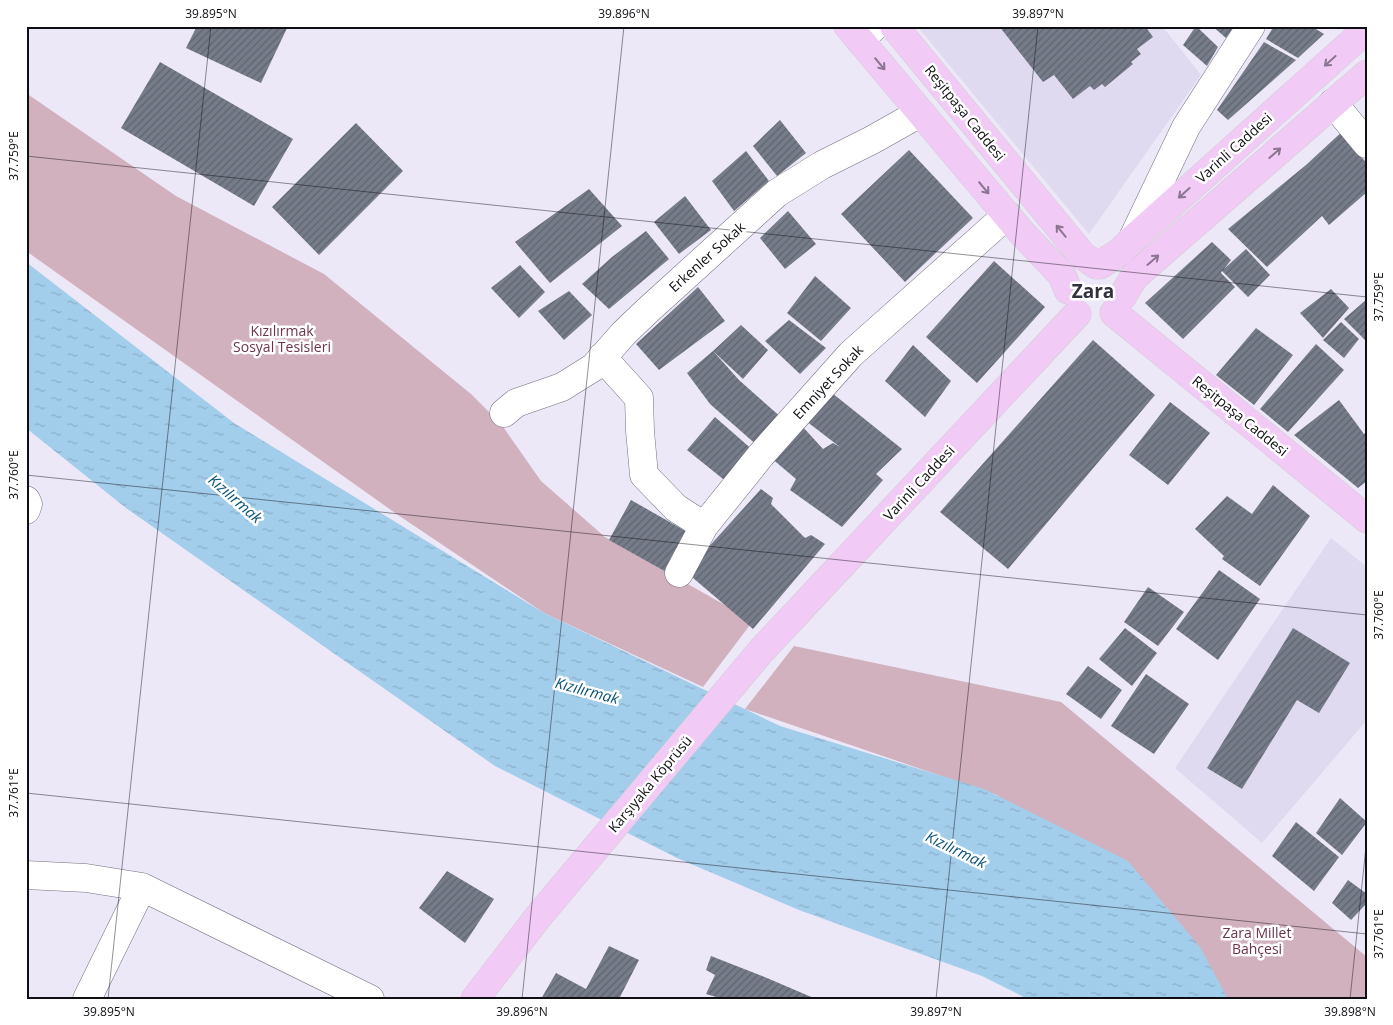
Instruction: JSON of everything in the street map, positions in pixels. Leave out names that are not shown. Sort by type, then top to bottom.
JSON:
[{"type":"main road","name":"Reşitpaşa Caddesi","points":[[894,26],[1082,255],[1098,265]]},
{"type":"main road","name":"Varinli Caddesi","points":[[1098,265],[1120,252],[1367,29]]},
{"type":"main road","points":[[861,31],[920,112],[1021,232],[1062,275],[1072,302],[1084,318],[1092,320],[1107,317],[1118,305],[1134,277],[1367,74]]},
{"type":"main road","points":[[1072,302],[1069,282],[1073,275],[1080,269],[1098,265],[1108,268],[1120,280],[1122,289],[1118,305]]},
{"type":"main road","name":"Varinli Caddesi","points":[[762,651],[1072,302]]},
{"type":"main road","name":"Reşitpaşa Caddesi","points":[[1118,305],[1363,509]]},
{"type":"main road","name":"Karşıyaka Köprüsü","points":[[475,999],[538,918],[762,651]]},
{"type":"street","points":[[1132,240],[1186,127],[1251,26]]},
{"type":"street","points":[[1333,103],[1367,144]]},
{"type":"street","name":"Erkenler Sokak","points":[[504,413],[516,403],[562,386],[594,367],[624,333],[647,311],[777,193],[822,165],[872,140],[920,112]]},
{"type":"street","name":"Emniyet Sokak","points":[[679,573],[704,526],[761,455],[851,354],[1007,215]]},
{"type":"street","points":[[602,357],[639,398],[644,475],[676,508],[704,526]]},
{"type":"street","points":[[26,500],[28,504],[26,510]]},
{"type":"street","points":[[26,876],[86,878],[142,887],[370,999]]},
{"type":"street","points":[[92,998],[142,887]]},
{"type":"shaded area","points":[[917,26],[1162,26],[1201,75],[1089,234]]},
{"type":"shaded area","points":[[1331,538],[1367,567],[1367,720],[1262,843],[1175,768]]},
{"type":"green space","name":"Kızılırmak Sosyal Tesisleri","points":[[26,93],[176,196],[324,274],[471,394],[501,424],[541,481],[605,537],[753,621],[703,687],[544,613],[398,515],[26,251]]},
{"type":"green space","name":"Zara Millet Bahçesi","points":[[794,646],[1061,702],[1367,957],[1367,999],[1227,999],[997,795],[745,709]]},
{"type":"water","name":"Kızılırmak","points":[[26,262],[234,423],[544,613],[780,726],[984,789],[1128,861],[1200,947],[1228,999],[1028,999],[982,976],[799,910],[677,858],[495,766],[126,508],[26,428]]},
{"type":"building","points":[[197,26],[288,26],[261,83],[186,48]]},
{"type":"building","points":[[999,26],[1145,26],[1153,37],[1137,49],[1141,54],[1131,62],[1133,64],[1105,87],[1102,84],[1094,90],[1090,86],[1073,99],[1054,75],[1043,82]]},
{"type":"building","points":[[1196,26],[1218,47],[1207,66],[1183,45]]},
{"type":"building","points":[[1212,26],[1235,26],[1226,38]]},
{"type":"building","points":[[1274,26],[1311,26],[1324,34],[1298,58],[1266,39]]},
{"type":"building","points":[[1264,42],[1296,60],[1228,120],[1217,110]]},
{"type":"building","points":[[160,62],[293,139],[254,206],[121,128]]},
{"type":"building","points":[[780,120],[806,153],[777,176],[753,146]]},
{"type":"building","points":[[356,123],[403,171],[319,255],[272,207]]},
{"type":"building","points":[[1346,128],[1359,155],[1367,163],[1367,192],[1329,225],[1322,216],[1267,267],[1228,229],[1306,165]]},
{"type":"building","points":[[909,150],[973,218],[905,282],[841,214]]},
{"type":"building","points":[[746,151],[769,181],[734,211],[712,181]]},
{"type":"building","points":[[589,189],[622,226],[550,283],[515,242]]},
{"type":"building","points":[[685,196],[711,230],[679,254],[654,222]]},
{"type":"building","points":[[788,211],[816,244],[785,269],[760,238]]},
{"type":"building","points":[[646,231],[669,259],[609,309],[582,284],[612,257]]},
{"type":"building","points":[[1212,242],[1231,260],[1224,269],[1246,249],[1270,275],[1248,297],[1222,271],[1221,273],[1235,287],[1183,339],[1145,303]]},
{"type":"building","points":[[994,261],[1045,307],[977,383],[926,337]]},
{"type":"building","points":[[520,265],[545,292],[519,318],[491,288]]},
{"type":"building","points":[[815,276],[851,308],[821,341],[787,313]]},
{"type":"building","points":[[698,287],[725,321],[659,370],[636,344]]},
{"type":"building","points":[[1331,289],[1349,308],[1323,338],[1300,313]]},
{"type":"building","points":[[569,291],[592,315],[564,340],[538,311]]},
{"type":"building","points":[[1367,299],[1367,342],[1344,319]]},
{"type":"building","points":[[789,320],[826,348],[800,374],[765,341]]},
{"type":"building","points":[[1341,322],[1359,339],[1344,358],[1323,340]]},
{"type":"building","points":[[741,325],[768,350],[743,379],[713,351]]},
{"type":"building","points":[[1256,328],[1293,355],[1254,405],[1216,375]]},
{"type":"building","points":[[1093,340],[1155,395],[1008,569],[940,512]]},
{"type":"building","points":[[1316,344],[1344,370],[1288,432],[1260,409]]},
{"type":"building","points":[[913,345],[951,381],[925,417],[885,381]]},
{"type":"building","points":[[713,351],[739,380],[783,419],[759,447],[710,404],[687,373]]},
{"type":"building","points":[[832,393],[902,449],[876,474],[883,480],[842,527],[790,490],[796,479],[770,457],[802,426],[823,449],[833,443],[840,447],[806,421]]},
{"type":"building","points":[[1339,400],[1364,434],[1367,432],[1367,481],[1358,488],[1294,435]]},
{"type":"building","points":[[1170,402],[1210,433],[1168,485],[1129,455]]},
{"type":"building","points":[[715,417],[755,452],[728,483],[687,450]]},
{"type":"building","points":[[1273,485],[1310,516],[1260,586],[1222,559],[1224,556],[1195,529],[1227,496],[1252,514]]},
{"type":"building","points":[[761,489],[773,498],[771,504],[805,538],[811,535],[825,544],[753,629],[686,572]]},
{"type":"building","points":[[631,500],[689,533],[668,573],[609,540]]},
{"type":"building","points":[[1219,570],[1260,599],[1218,660],[1176,629]]},
{"type":"building","points":[[1148,587],[1184,612],[1158,646],[1124,622]]},
{"type":"building","points":[[1125,628],[1157,653],[1132,686],[1099,659]]},
{"type":"building","points":[[1293,628],[1350,663],[1319,713],[1297,700],[1242,789],[1207,768]]},
{"type":"building","points":[[1088,666],[1122,690],[1101,719],[1066,694]]},
{"type":"building","points":[[1146,674],[1189,704],[1154,754],[1111,726]]},
{"type":"building","points":[[1340,798],[1367,822],[1342,855],[1316,833]]},
{"type":"building","points":[[1296,822],[1339,857],[1314,891],[1272,856]]},
{"type":"building","points":[[447,871],[494,899],[465,943],[419,908]]},
{"type":"building","points":[[1348,880],[1367,894],[1367,903],[1351,920],[1332,903]]},
{"type":"building","points":[[609,946],[639,960],[619,999],[541,999],[556,973],[586,989]]},
{"type":"building","points":[[711,956],[816,999],[723,999],[706,994],[715,975],[706,970]]},
{"type":"district","name":"Zara","points":[[1093,291]]}]
